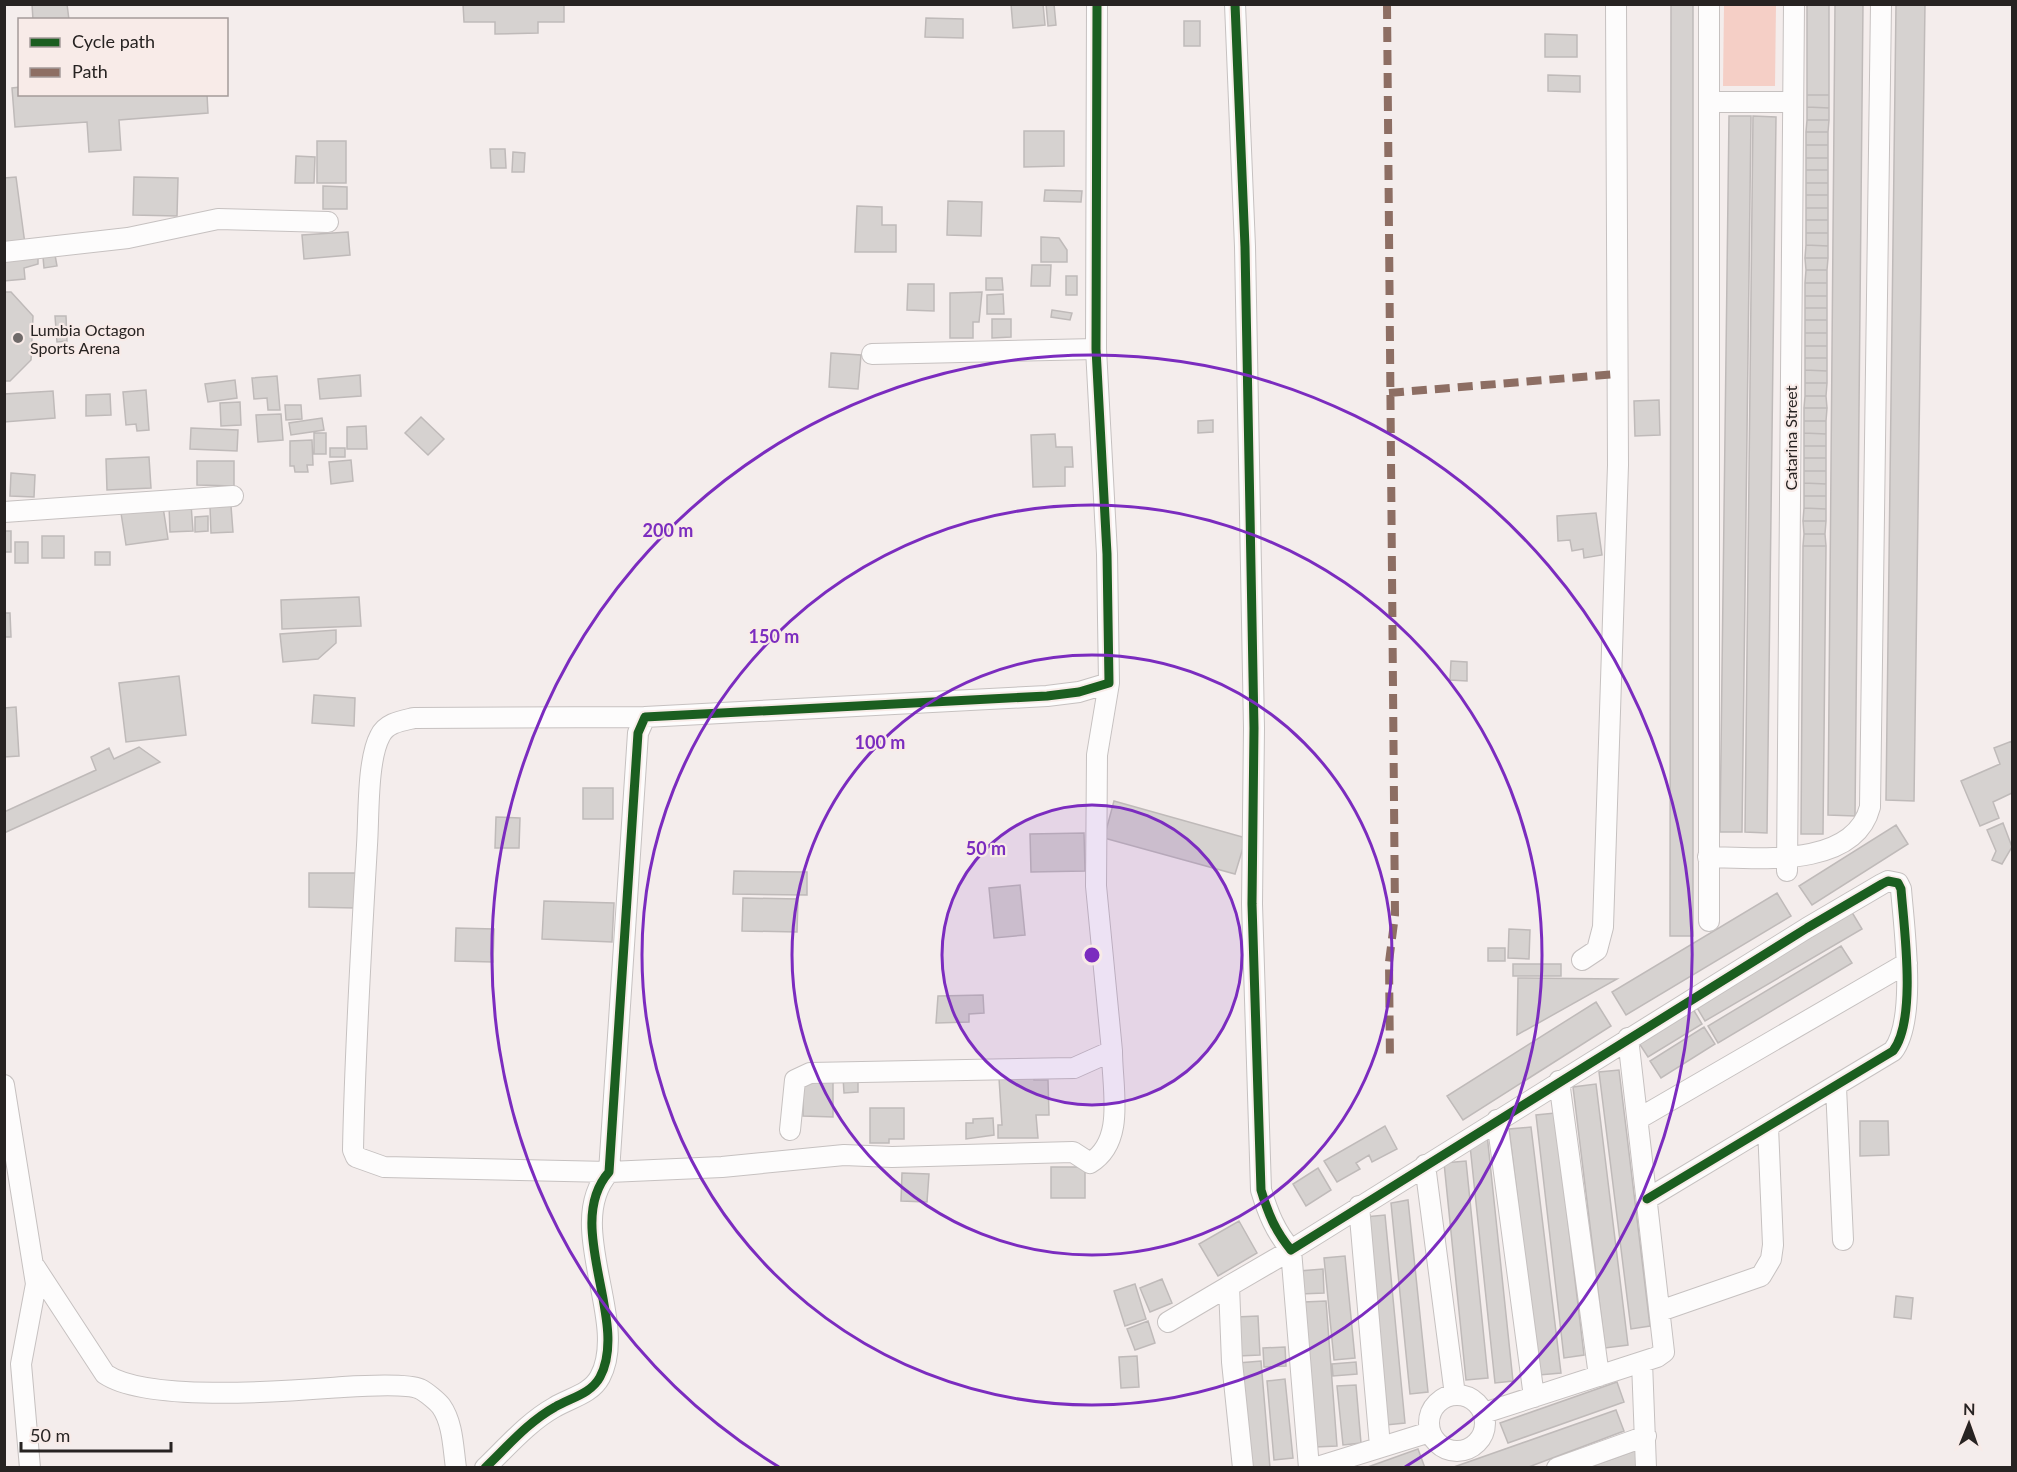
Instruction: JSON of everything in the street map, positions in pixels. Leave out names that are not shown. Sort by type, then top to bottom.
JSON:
[{"type":"street","points":[[1097,4],[1096,350],[1107,554],[1109,683],[1097,755],[1096,886],[1112,1051],[1113,1135],[1101,1156],[1090,1163],[1073,1152],[892,1157],[844,1155],[722,1167],[609,1172],[384,1167],[356,1157],[353,1150],[354,1076],[371,782],[375,747],[380,735],[387,727],[406,719],[645,717],[1047,696],[1079,692],[1109,683]]},
{"type":"street","points":[[1234,4],[1245,247],[1254,728],[1252,904],[1261,1190],[1276,1233],[1291,1250],[1309,1467]]},
{"type":"street","points":[[1582,960],[1597,950],[1602,940],[1604,916],[1618,465],[1616,4]]},
{"type":"street","points":[[1709,4],[1709,921]]},
{"type":"street","name":"Catarina Street","points":[[1787,865],[1794,4]]},
{"type":"street","points":[[1708,857],[1787,865],[1830,848],[1846,838],[1867,819],[1870,807],[1881,4]]},
{"type":"street","points":[[1709,102],[1793,102]]},
{"type":"street","points":[[4,252],[128,238],[218,219],[328,222]]},
{"type":"street","points":[[872,354],[1096,350]]},
{"type":"street","points":[[4,512],[233,496]]},
{"type":"street","points":[[485,1467],[553,1408],[588,1391],[601,1375],[608,1350],[593,1248],[592,1215],[598,1185],[609,1172],[638,734],[645,717]]},
{"type":"street","points":[[1168,1322],[1291,1250],[1628,1038],[1888,881],[1898,883],[1901,889],[1907,963],[1903,1029],[1899,1044],[1884,1058],[1647,1199]]},
{"type":"street","points":[[1638,1119],[1907,963]]},
{"type":"street","points":[[1484,1413],[1658,1357],[1664,1352],[1628,1038]]},
{"type":"street","points":[[790,1130],[795,1080],[810,1073],[1074,1068],[1112,1051]]},
{"type":"street","points":[[1559,1081],[1599,1376]]},
{"type":"street","points":[[4,1085],[35,1267],[33,1307],[21,1364],[30,1467]]},
{"type":"street","points":[[1836,1087],[1843,1240]]},
{"type":"street","points":[[1497,1120],[1534,1397]]},
{"type":"street","points":[[1660,1311],[1761,1276],[1768,1268],[1773,1245],[1768,1127]]},
{"type":"street","points":[[1425,1165],[1455,1395]]},
{"type":"street","points":[[1359,1206],[1380,1446]]},
{"type":"street","points":[[35,1267],[105,1374],[117,1382],[142,1388],[186,1392],[310,1390],[369,1385],[419,1388],[440,1405],[449,1422],[456,1467]]},
{"type":"street","points":[[1229,1286],[1232,1362],[1243,1467]]},
{"type":"street","points":[[1642,1362],[1646,1467]]},
{"type":"street","points":[[1455,1395],[1473,1400],[1484,1413],[1486,1426],[1481,1438],[1466,1450],[1447,1450],[1436,1443],[1430,1432],[1429,1419],[1433,1407],[1443,1399],[1455,1395]]},
{"type":"street","points":[[1314,1467],[1430,1432]]},
{"type":"street","points":[[1557,1467],[1646,1436]]},
{"type":"shaded area","points":[[1724,5],[1776,5],[1775,86],[1723,86]]},
{"type":"building","points":[[32,4],[67,4],[69,18],[33,18]]},
{"type":"building","points":[[463,4],[564,4],[564,22],[538,22],[538,33],[495,34],[495,22],[464,22]]},
{"type":"building","points":[[1011,4],[1043,4],[1045,25],[1013,28]]},
{"type":"building","points":[[1046,4],[1054,4],[1056,25],[1048,26]]},
{"type":"building","points":[[1671,4],[1693,4],[1693,936],[1670,936]]},
{"type":"building","points":[[1807,4],[1829,4],[1829,95],[1807,95]]},
{"type":"building","points":[[1835,4],[1863,4],[1855,816],[1828,815]]},
{"type":"building","points":[[1896,4],[1925,4],[1914,801],[1886,800]]},
{"type":"building","points":[[926,18],[963,19],[963,38],[925,37]]},
{"type":"building","points":[[1184,21],[1200,21],[1200,46],[1184,46]]},
{"type":"building","points":[[1545,34],[1577,35],[1577,57],[1545,57]]},
{"type":"building","points":[[1548,75],[1580,76],[1580,92],[1548,91]]},
{"type":"building","points":[[18,87],[18,96],[207,96],[208,113],[119,120],[121,150],[89,152],[87,122],[15,127],[12,88]]},
{"type":"building","points":[[1807,95],[1829,95],[1829,108],[1807,107]]},
{"type":"building","points":[[1807,107],[1829,108],[1829,120],[1807,120]]},
{"type":"building","points":[[1729,116],[1751,116],[1742,832],[1720,832]]},
{"type":"building","points":[[1753,116],[1776,117],[1767,833],[1745,832]]},
{"type":"building","points":[[1807,120],[1829,120],[1828,132],[1806,132]]},
{"type":"building","points":[[1024,131],[1064,131],[1064,166],[1024,167]]},
{"type":"building","points":[[1806,132],[1828,132],[1828,145],[1806,145]]},
{"type":"building","points":[[317,141],[346,141],[346,183],[317,183]]},
{"type":"building","points":[[1806,145],[1828,145],[1828,158],[1806,158]]},
{"type":"building","points":[[490,149],[505,149],[506,168],[491,168]]},
{"type":"building","points":[[513,152],[525,153],[524,172],[512,172]]},
{"type":"building","points":[[296,156],[315,157],[314,183],[295,183]]},
{"type":"building","points":[[1806,158],[1828,158],[1828,170],[1806,170]]},
{"type":"building","points":[[1806,170],[1828,170],[1828,183],[1806,183]]},
{"type":"building","points":[[16,177],[25,244],[4,246],[4,178]]},
{"type":"building","points":[[134,177],[178,178],[177,216],[133,215]]},
{"type":"building","points":[[1806,183],[1828,183],[1828,195],[1806,195]]},
{"type":"building","points":[[323,186],[347,187],[347,209],[323,209]]},
{"type":"building","points":[[1045,190],[1082,191],[1081,202],[1044,201]]},
{"type":"building","points":[[1806,195],[1828,195],[1828,208],[1806,208]]},
{"type":"building","points":[[948,201],[982,202],[981,236],[947,235]]},
{"type":"building","points":[[857,206],[882,207],[882,225],[896,225],[896,252],[855,252]]},
{"type":"building","points":[[1806,208],[1828,208],[1828,220],[1806,220]]},
{"type":"building","points":[[1806,220],[1828,220],[1828,233],[1806,233]]},
{"type":"building","points":[[348,232],[350,255],[304,259],[302,235]]},
{"type":"building","points":[[1806,233],[1828,233],[1828,246],[1806,245]]},
{"type":"building","points":[[1041,237],[1059,238],[1067,250],[1067,262],[1041,262]]},
{"type":"building","points":[[1806,245],[1828,246],[1828,258],[1805,258]]},
{"type":"building","points":[[55,255],[57,266],[44,268],[43,257]]},
{"type":"building","points":[[38,257],[38,264],[24,268],[25,279],[4,281],[4,260]]},
{"type":"building","points":[[1805,258],[1828,258],[1827,270],[1806,270]]},
{"type":"building","points":[[1032,265],[1051,265],[1050,286],[1031,286]]},
{"type":"building","points":[[1806,270],[1827,270],[1827,283],[1805,283]]},
{"type":"building","points":[[1066,276],[1077,276],[1077,295],[1066,295]]},
{"type":"building","points":[[986,278],[1002,278],[1003,290],[986,290]]},
{"type":"building","points":[[1805,283],[1827,283],[1827,296],[1805,296]]},
{"type":"building","points":[[908,284],[934,284],[934,311],[907,310]]},
{"type":"building","name":"Lumbia Octagon Sports Arena","points":[[4,292],[11,292],[33,316],[31,360],[10,381],[4,381]]},
{"type":"building","points":[[982,292],[979,322],[973,322],[973,338],[950,338],[950,293]]},
{"type":"building","points":[[1003,294],[1004,314],[987,314],[987,295]]},
{"type":"building","points":[[1805,296],[1827,296],[1827,308],[1805,308]]},
{"type":"building","points":[[1805,308],[1827,308],[1827,320],[1805,320]]},
{"type":"building","points":[[1052,310],[1072,313],[1070,320],[1051,317]]},
{"type":"building","points":[[55,316],[66,316],[67,341],[57,342]]},
{"type":"building","points":[[992,319],[1011,319],[1011,337],[992,338]]},
{"type":"building","points":[[1805,320],[1827,320],[1827,333],[1805,333]]},
{"type":"building","points":[[1805,333],[1827,333],[1827,346],[1805,346]]},
{"type":"building","points":[[1805,346],[1827,346],[1827,358],[1805,358]]},
{"type":"building","points":[[831,353],[861,355],[858,389],[829,387]]},
{"type":"building","points":[[1805,358],[1827,358],[1827,371],[1805,370]]},
{"type":"building","points":[[1805,370],[1827,371],[1827,383],[1805,383]]},
{"type":"building","points":[[360,375],[361,396],[320,399],[318,379]]},
{"type":"building","points":[[277,376],[280,410],[268,410],[267,398],[254,399],[252,378]]},
{"type":"building","points":[[235,380],[237,398],[208,402],[205,384]]},
{"type":"building","points":[[1805,383],[1827,383],[1826,396],[1805,396]]},
{"type":"building","points":[[146,390],[149,430],[137,431],[136,424],[126,425],[123,392]]},
{"type":"building","points":[[53,391],[55,418],[4,422],[4,394]]},
{"type":"building","points":[[110,394],[111,415],[86,416],[86,395]]},
{"type":"building","points":[[1805,396],[1826,396],[1827,408],[1804,408]]},
{"type":"building","points":[[1659,400],[1660,435],[1635,436],[1634,401]]},
{"type":"building","points":[[240,402],[241,425],[221,426],[220,403]]},
{"type":"building","points":[[285,405],[301,405],[302,419],[286,420]]},
{"type":"building","points":[[1804,408],[1827,408],[1826,421],[1804,421]]},
{"type":"building","points":[[281,414],[283,440],[258,442],[256,415]]},
{"type":"building","points":[[421,417],[444,439],[428,455],[405,433]]},
{"type":"building","points":[[322,418],[324,430],[291,435],[289,423]]},
{"type":"building","points":[[1213,420],[1213,432],[1198,433],[1198,421]]},
{"type":"building","points":[[1804,421],[1826,421],[1826,434],[1804,433]]},
{"type":"building","points":[[366,426],[367,449],[347,449],[347,427]]},
{"type":"building","points":[[191,428],[238,430],[237,451],[190,449]]},
{"type":"building","points":[[314,433],[326,433],[326,454],[314,454]]},
{"type":"building","points":[[1804,433],[1826,434],[1826,446],[1804,446]]},
{"type":"building","points":[[1055,434],[1056,447],[1072,447],[1073,467],[1065,467],[1065,486],[1033,487],[1031,435]]},
{"type":"building","points":[[312,440],[313,465],[307,465],[308,472],[295,472],[294,466],[290,466],[290,441]]},
{"type":"building","points":[[1804,446],[1826,446],[1826,458],[1804,458]]},
{"type":"building","points":[[330,448],[345,448],[345,457],[330,457]]},
{"type":"building","points":[[149,457],[151,488],[107,490],[106,459]]},
{"type":"building","points":[[1804,458],[1826,458],[1826,471],[1804,471]]},
{"type":"building","points":[[351,460],[353,481],[331,484],[329,462]]},
{"type":"building","points":[[197,461],[234,461],[234,486],[197,485]]},
{"type":"building","points":[[1804,471],[1826,471],[1826,484],[1804,483]]},
{"type":"building","points":[[11,473],[35,475],[34,497],[10,496]]},
{"type":"building","points":[[1804,483],[1826,484],[1826,496],[1804,496]]},
{"type":"building","points":[[1804,496],[1826,496],[1826,509],[1804,508]]},
{"type":"building","points":[[191,504],[193,531],[170,532],[169,505]]},
{"type":"building","points":[[231,506],[233,532],[211,533],[210,507]]},
{"type":"building","points":[[163,507],[168,539],[126,545],[121,513]]},
{"type":"building","points":[[1804,508],[1826,509],[1826,521],[1803,521]]},
{"type":"building","points":[[1596,513],[1602,555],[1584,558],[1583,549],[1572,551],[1570,540],[1558,541],[1557,516]]},
{"type":"building","points":[[208,516],[208,531],[195,532],[195,517]]},
{"type":"building","points":[[1803,521],[1826,521],[1825,534],[1804,534]]},
{"type":"building","points":[[4,531],[11,531],[11,552],[4,552]]},
{"type":"building","points":[[1804,534],[1825,534],[1826,546],[1803,546]]},
{"type":"building","points":[[42,536],[64,536],[64,558],[42,558]]},
{"type":"building","points":[[15,542],[28,542],[28,563],[15,563]]},
{"type":"building","points":[[1803,546],[1826,546],[1823,834],[1801,834]]},
{"type":"building","points":[[95,552],[110,552],[110,565],[95,565]]},
{"type":"building","points":[[359,597],[361,626],[282,629],[281,600]]},
{"type":"building","points":[[4,613],[10,613],[11,637],[4,637]]},
{"type":"building","points":[[336,630],[336,643],[318,659],[283,662],[280,634]]},
{"type":"building","points":[[1451,661],[1467,662],[1467,681],[1450,680]]},
{"type":"building","points":[[179,676],[186,735],[126,742],[119,683]]},
{"type":"building","points":[[314,695],[355,698],[354,726],[312,723]]},
{"type":"building","points":[[16,707],[19,756],[4,757],[4,708]]},
{"type":"building","points":[[2012,741],[2012,793],[1993,802],[1999,818],[1980,826],[1961,781],[2000,764],[1994,748]]},
{"type":"building","points":[[139,747],[160,762],[4,833],[4,812],[96,770],[91,757],[109,748],[114,759]]},
{"type":"building","points":[[583,788],[613,788],[613,819],[583,819]]},
{"type":"building","points":[[1114,801],[1246,838],[1235,874],[1104,838]]},
{"type":"building","points":[[496,817],[520,818],[519,848],[495,848]]},
{"type":"building","points":[[2003,823],[2012,847],[2002,864],[1992,860],[1996,851],[1987,830]]},
{"type":"building","points":[[1896,825],[1908,844],[1812,905],[1799,886]]},
{"type":"building","points":[[1084,833],[1085,871],[1031,872],[1030,834]]},
{"type":"building","points":[[734,871],[807,872],[807,895],[733,894]]},
{"type":"building","points":[[309,873],[356,873],[355,908],[309,907]]},
{"type":"building","points":[[1020,885],[1025,935],[994,938],[989,888]]},
{"type":"building","points":[[1777,893],[1791,916],[1626,1015],[1612,992]]},
{"type":"building","points":[[743,898],[798,899],[797,932],[742,931]]},
{"type":"building","points":[[544,901],[614,903],[612,942],[542,939]]},
{"type":"building","points":[[1850,909],[1862,929],[1705,1021],[1693,1001]]},
{"type":"building","points":[[456,928],[494,929],[493,962],[455,961]]},
{"type":"building","points":[[1509,929],[1530,930],[1529,959],[1508,958]]},
{"type":"building","points":[[1841,946],[1852,963],[1718,1043],[1708,1026]]},
{"type":"building","points":[[1488,948],[1505,948],[1505,961],[1488,961]]},
{"type":"building","points":[[1513,964],[1561,964],[1561,976],[1513,976]]},
{"type":"building","points":[[1518,978],[1617,979],[1517,1035]]},
{"type":"building","points":[[983,995],[984,1013],[969,1014],[969,1022],[936,1023],[938,996]]},
{"type":"building","points":[[1596,1002],[1611,1026],[1463,1120],[1447,1096]]},
{"type":"building","points":[[1690,1004],[1702,1024],[1648,1057],[1635,1037]]},
{"type":"building","points":[[1704,1027],[1715,1044],[1661,1078],[1650,1061]]},
{"type":"building","points":[[1619,1070],[1650,1326],[1631,1329],[1599,1072]]},
{"type":"building","points":[[1034,1076],[1034,1080],[1048,1080],[1049,1115],[1036,1115],[1038,1138],[998,1138],[998,1125],[1002,1125],[999,1078]]},
{"type":"building","points":[[843,1077],[858,1077],[858,1092],[844,1093]]},
{"type":"building","points":[[803,1079],[833,1079],[833,1117],[803,1116]]},
{"type":"building","points":[[1596,1084],[1628,1345],[1605,1348],[1573,1087]]},
{"type":"building","points":[[870,1108],[904,1108],[904,1139],[889,1139],[889,1143],[870,1143]]},
{"type":"building","points":[[1555,1113],[1584,1355],[1564,1358],[1536,1115]]},
{"type":"building","points":[[993,1118],[994,1135],[966,1139],[966,1123],[973,1123],[973,1119]]},
{"type":"building","points":[[1860,1121],[1888,1121],[1889,1155],[1860,1156]]},
{"type":"building","points":[[1385,1126],[1397,1149],[1372,1162],[1369,1155],[1356,1163],[1360,1169],[1337,1182],[1324,1161]]},
{"type":"building","points":[[1531,1127],[1561,1373],[1539,1375],[1509,1129]]},
{"type":"building","points":[[1487,1134],[1513,1381],[1495,1383],[1469,1136]]},
{"type":"building","points":[[1466,1161],[1488,1378],[1466,1380],[1444,1163]]},
{"type":"building","points":[[1051,1167],[1085,1167],[1085,1198],[1051,1198]]},
{"type":"building","points":[[1318,1168],[1331,1190],[1306,1206],[1293,1184]]},
{"type":"building","points":[[902,1173],[929,1174],[927,1202],[901,1201]]},
{"type":"building","points":[[1408,1200],[1428,1392],[1410,1394],[1391,1203]]},
{"type":"building","points":[[1385,1215],[1405,1423],[1386,1425],[1365,1217]]},
{"type":"building","points":[[1239,1221],[1257,1253],[1218,1276],[1199,1244]]},
{"type":"building","points":[[1345,1256],[1355,1358],[1334,1360],[1324,1258]]},
{"type":"building","points":[[1323,1269],[1324,1293],[1300,1294],[1299,1271]]},
{"type":"building","points":[[1162,1279],[1172,1303],[1150,1312],[1140,1288]]},
{"type":"building","points":[[1135,1284],[1146,1319],[1125,1326],[1114,1291]]},
{"type":"building","points":[[1896,1296],[1913,1298],[1911,1319],[1894,1317]]},
{"type":"building","points":[[1326,1301],[1337,1446],[1315,1447],[1304,1302]]},
{"type":"building","points":[[1258,1316],[1260,1355],[1238,1356],[1236,1317]]},
{"type":"building","points":[[1148,1321],[1155,1343],[1135,1350],[1127,1329]]},
{"type":"building","points":[[1285,1347],[1286,1366],[1264,1367],[1263,1348]]},
{"type":"building","points":[[1137,1356],[1139,1387],[1121,1388],[1119,1357]]},
{"type":"building","points":[[1261,1361],[1270,1468],[1248,1468],[1238,1363]]},
{"type":"building","points":[[1356,1362],[1357,1374],[1333,1376],[1332,1364]]},
{"type":"building","points":[[1285,1379],[1293,1458],[1274,1460],[1267,1381]]},
{"type":"building","points":[[1617,1382],[1624,1402],[1508,1443],[1500,1423]]},
{"type":"building","points":[[1356,1385],[1361,1443],[1343,1445],[1337,1386]]},
{"type":"building","points":[[1616,1410],[1624,1431],[1526,1468],[1451,1468]]},
{"type":"building","points":[[1418,1449],[1425,1468],[1365,1468]]},
{"type":"building","points":[[1637,1450],[1637,1468],[1596,1468],[1595,1465]]},
{"type":"marked path","points":[[1387,4],[1395,915],[1389,962],[1390,1061]]},
{"type":"marked path","points":[[1389,393],[1617,374]]},
{"type":"cycle path","points":[[485,1468],[518,1435],[545,1413],[591,1388],[600,1377],[607,1354],[607,1329],[593,1245],[592,1219],[596,1194],[609,1172],[638,733],[645,717],[1047,696],[1079,692],[1109,683],[1107,554],[1096,349],[1097,4]]},
{"type":"cycle path","points":[[1235,4],[1245,247],[1254,728],[1252,904],[1261,1190],[1266,1206],[1276,1229],[1291,1250],[1807,928],[1888,881],[1898,883],[1901,889],[1904,926],[1907,996],[1905,1018],[1893,1051],[1647,1199]]},
{"type":"place","name":"Lumbia Octagon Sports Arena","points":[[18,338]]}]
